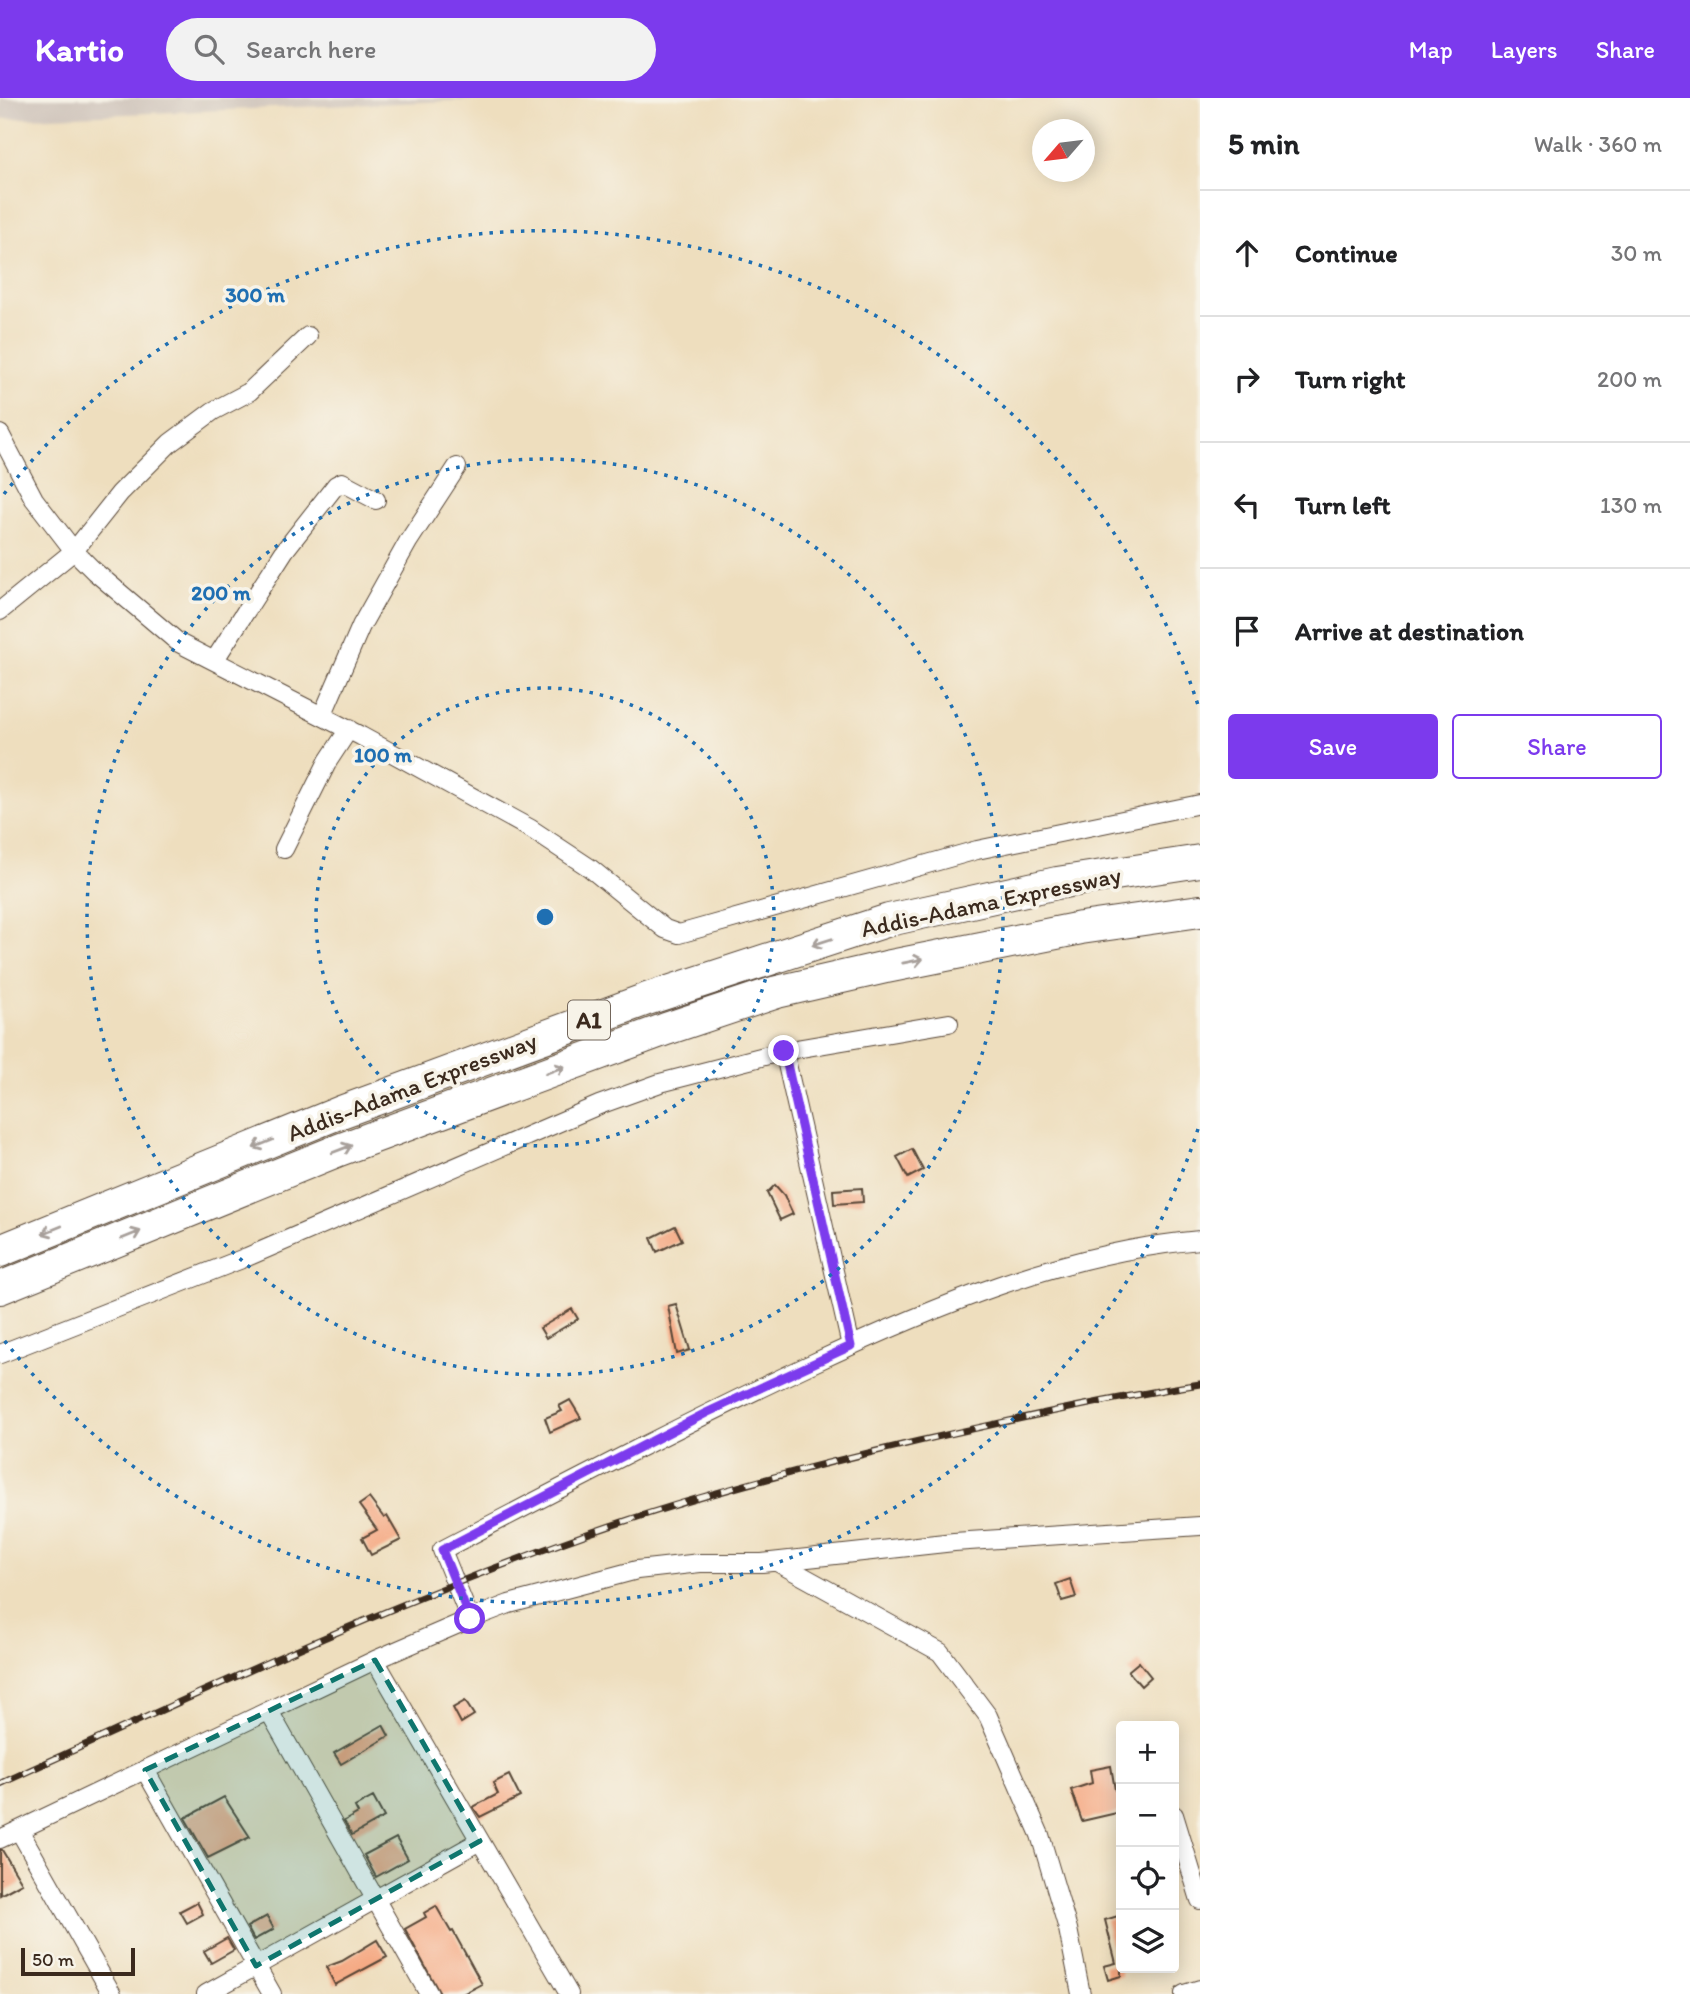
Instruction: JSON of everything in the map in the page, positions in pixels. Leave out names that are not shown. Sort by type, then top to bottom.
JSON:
[{"type":"highway","name":"Addis-Adama Expressway","points":[[0,1251],[341,1111],[660,994],[889,920],[1057,883],[1200,861]]},
{"type":"highway","name":"Addis-Adama Expressway","points":[[0,1288],[339,1150],[653,1033],[778,992],[1068,930],[1200,911]]},
{"type":"street","points":[[0,611],[74,551],[120,493],[170,443],[213,411],[249,392],[308,336]]},
{"type":"street","points":[[0,434],[34,499],[74,551],[179,643],[349,729],[531,829],[590,868],[665,929],[679,934],[977,850],[1200,804]]},
{"type":"street","points":[[322,716],[361,626],[408,542],[457,467]]},
{"type":"street","points":[[214,661],[285,550],[336,485],[342,482],[348,484],[376,500]]},
{"type":"street","points":[[284,849],[328,761],[349,729]]},
{"type":"street","points":[[0,1354],[247,1257],[599,1105],[660,1083],[784,1051],[949,1023]]},
{"type":"street","points":[[784,1051],[851,1346]]},
{"type":"street","points":[[470,1619],[442,1550],[706,1413],[946,1305],[1063,1266],[1168,1243],[1200,1240]]},
{"type":"street","points":[[0,1839],[376,1660],[470,1619],[509,1604],[637,1570],[700,1563],[776,1562],[954,1542],[1200,1526]]},
{"type":"street","points":[[776,1562],[940,1652],[988,1716],[1040,1835],[1068,1929],[1082,1994]]},
{"type":"street","points":[[376,1660],[569,1994]]},
{"type":"street","points":[[269,1711],[429,1994]]},
{"type":"street","points":[[145,1770],[272,1994]]},
{"type":"street","points":[[19,1830],[112,1994]]},
{"type":"street","points":[[1179,1831],[1200,1900]]},
{"type":"street","points":[[206,1994],[480,1841]]},
{"type":"street","points":[[1184,1994],[1200,1989]]},
{"type":"highlighted area","points":[[375,1660],[480,1841],[256,1966],[145,1770]]},
{"type":"shaded area","points":[[0,98],[525,98],[0,119]]},
{"type":"building","points":[[912,1149],[923,1170],[908,1178],[897,1157]]},
{"type":"building","points":[[775,1185],[784,1195],[793,1214],[780,1220],[767,1193]]},
{"type":"building","points":[[862,1188],[863,1202],[834,1204],[833,1190]]},
{"type":"building","points":[[675,1226],[682,1240],[657,1252],[651,1238]]},
{"type":"building","points":[[676,1304],[690,1350],[677,1354],[668,1306]]},
{"type":"building","points":[[572,1309],[578,1319],[546,1338],[540,1328]]},
{"type":"building","points":[[570,1400],[581,1418],[550,1432],[545,1418],[562,1411],[559,1406]]},
{"type":"building","points":[[369,1498],[384,1518],[387,1516],[401,1540],[371,1555],[362,1538],[377,1530],[359,1505]]},
{"type":"building","points":[[1070,1579],[1076,1597],[1062,1601],[1056,1584]]},
{"type":"building","points":[[1139,1662],[1151,1677],[1141,1686],[1128,1671]]},
{"type":"building","points":[[465,1701],[474,1715],[461,1723],[453,1708]]},
{"type":"building","points":[[383,1725],[389,1736],[341,1764],[334,1753]]},
{"type":"building","points":[[1111,1766],[1116,1790],[1116,1813],[1082,1821],[1071,1790],[1092,1783],[1090,1770]]},
{"type":"building","points":[[509,1775],[520,1797],[480,1817],[473,1807],[498,1794],[493,1783]]},
{"type":"building","points":[[224,1797],[250,1837],[208,1858],[185,1818]]},
{"type":"building","points":[[373,1797],[384,1817],[352,1835],[344,1821],[358,1813],[355,1807]]},
{"type":"building","points":[[396,1838],[408,1859],[376,1877],[364,1855]]},
{"type":"building","points":[[0,1850],[22,1883],[0,1895]]},
{"type":"building","points":[[197,1902],[203,1914],[187,1923],[180,1911]]},
{"type":"building","points":[[436,1906],[482,1984],[463,1994],[440,1994],[405,1929],[426,1917],[424,1913]]},
{"type":"building","points":[[267,1916],[274,1929],[254,1940],[247,1927]]},
{"type":"building","points":[[1116,1917],[1116,1963],[1105,1920]]},
{"type":"building","points":[[227,1938],[234,1950],[211,1963],[204,1951]]},
{"type":"building","points":[[377,1940],[387,1957],[335,1985],[326,1967],[342,1961]]},
{"type":"building","points":[[1116,1963],[1116,1973],[1121,1973],[1121,1976],[1108,1980],[1104,1966]]},
{"type":"railway","points":[[0,1784],[364,1621],[512,1561],[628,1520],[752,1483],[877,1451],[1059,1410],[1200,1384]]},
{"type":"route","points":[[470,1619],[442,1550],[706,1413],[851,1346],[784,1051]]}]
